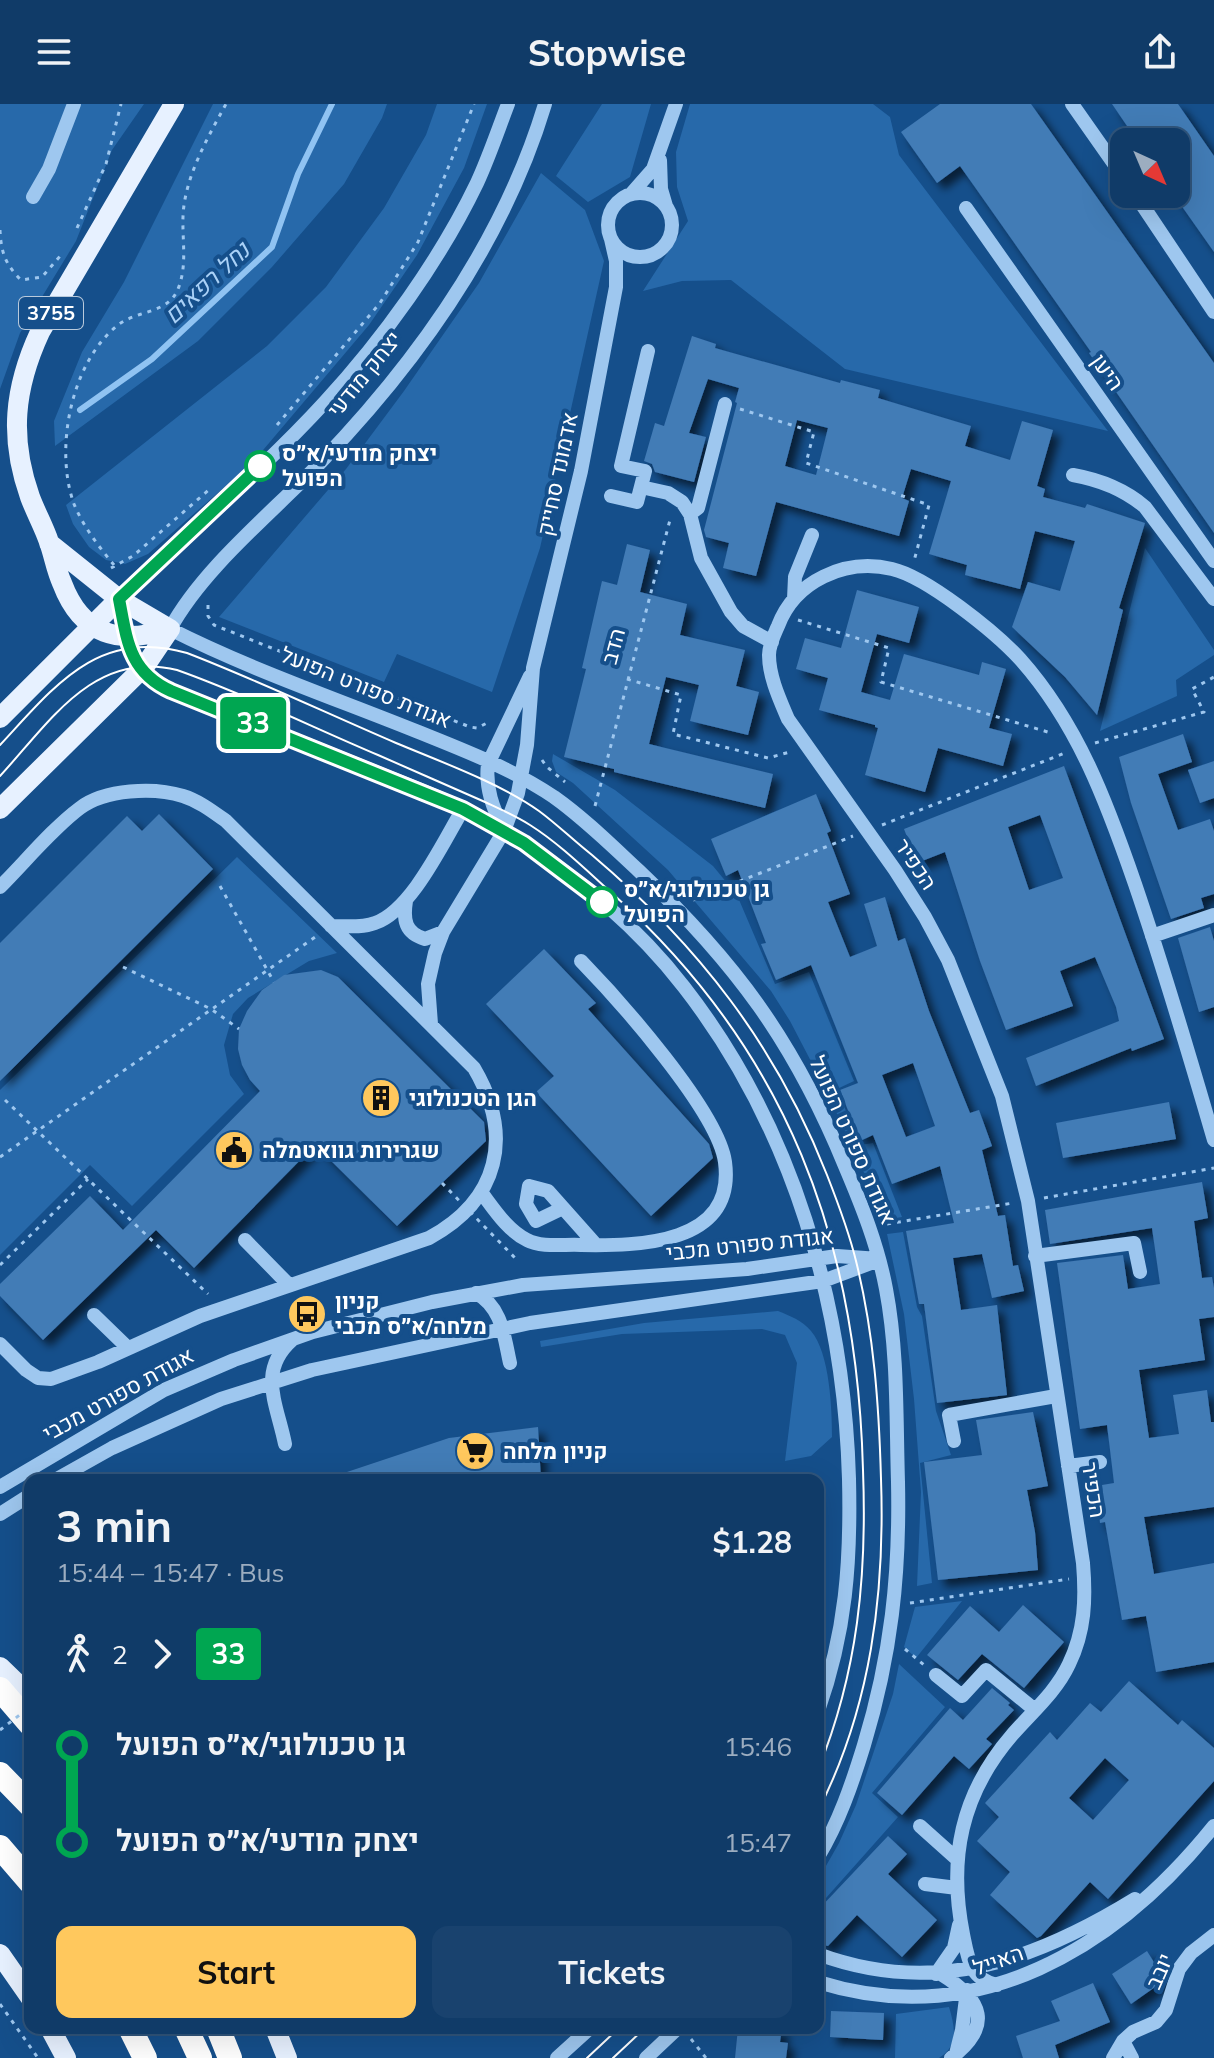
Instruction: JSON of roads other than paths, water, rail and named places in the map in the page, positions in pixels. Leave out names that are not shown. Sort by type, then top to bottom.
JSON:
[{"type":"highway","points":[[1,1673],[24,1713]]},
{"type":"highway","points":[[0,1774],[24,1799]]},
{"type":"highway","points":[[0,1849],[24,1874]]},
{"type":"highway","points":[[133,2034],[145,2058]]},
{"type":"highway","points":[[189,2034],[200,2058]]},
{"type":"highway","points":[[220,2034],[230,2058]]},
{"type":"main road","name":"3755","points":[[91,626],[67,595],[19,461],[17,417],[25,364],[40,332],[174,104]]},
{"type":"main road","name":"3755","points":[[49,543],[119,599],[170,629]]},
{"type":"main road","name":"יצחק מודעי","points":[[0,718],[119,599]]},
{"type":"main road","points":[[91,626],[109,635],[128,637],[170,629]]},
{"type":"main road","name":"יצחק מודעי","points":[[0,809],[140,671],[156,653],[170,629]]},
{"type":"main road","points":[[1,1673],[24,1691]]},
{"type":"main road","points":[[0,1954],[24,1988]]},
{"type":"main road","points":[[53,2034],[66,2058]]},
{"type":"main road","points":[[277,2034],[287,2058]]},
{"type":"street","points":[[33,197],[49,169],[74,104]]},
{"type":"street","name":"יצחק מודעי","points":[[119,599],[324,403],[382,333],[418,282],[475,186],[508,104]]},
{"type":"street","name":"יצחק מודעי","points":[[170,629],[196,589],[369,410],[448,305],[484,247],[510,196],[545,104]]},
{"type":"street","points":[[649,256],[630,255],[617,247],[611,239],[610,215],[618,202],[647,178],[661,149],[676,104]]},
{"type":"street","points":[[1072,104],[1110,158]]},
{"type":"street","points":[[616,287],[631,267],[662,248],[671,235],[672,221],[660,177],[661,149]]},
{"type":"street","points":[[631,194],[650,195],[666,207]]},
{"type":"street","name":"היען","points":[[966,208],[1214,561]]},
{"type":"street","points":[[1144,208],[1214,312]]},
{"type":"street","name":"אדמונד סחייק","points":[[504,831],[522,777],[533,668],[581,471],[616,287],[617,266],[611,239]]},
{"type":"street","points":[[611,496],[637,502],[641,487],[645,471],[621,466],[648,351]]},
{"type":"street","points":[[690,514],[698,508],[725,404]]},
{"type":"street","points":[[1073,475],[1098,480],[1133,497],[1145,507],[1214,599]]},
{"type":"street","points":[[641,487],[676,498],[690,514],[701,558],[731,612],[743,626],[772,642]]},
{"type":"street","points":[[794,599],[795,577],[812,535]]},
{"type":"street","name":"הכפיר","points":[[974,1972],[960,1917],[957,1888],[958,1860],[968,1803],[989,1763],[1062,1679],[1080,1638],[1085,1603],[1084,1576],[1028,1201],[1002,1096],[948,960],[925,917],[788,719],[771,669],[769,654],[782,615],[794,599],[826,573],[870,565],[894,569],[942,595],[1018,657],[1066,719],[1118,834],[1214,1140]]},
{"type":"street","points":[[119,599],[140,671],[156,684],[463,809],[504,831],[586,888],[618,916],[651,948],[706,1016],[751,1089],[771,1131],[805,1218],[823,1281],[844,1404],[850,1534],[845,1613],[824,1692]]},
{"type":"street","name":"אגודת ספורט הפועל","points":[[170,629],[264,671],[489,761],[522,777],[567,807],[672,903],[715,948],[758,1002],[811,1089],[859,1201],[879,1259],[890,1316],[899,1534],[895,1602],[887,1655],[861,1757],[847,1798],[824,1845]]},
{"type":"street","name":"אדמונד סחייק","points":[[504,831],[488,790],[489,761],[533,668]]},
{"type":"street","points":[[0,887],[81,806],[102,797],[157,791],[182,795],[203,804],[226,821],[326,929],[431,1024],[474,1068],[486,1089],[496,1120],[495,1154],[481,1192],[453,1225],[429,1238],[222,1308],[51,1379],[38,1378],[26,1370],[0,1344]]},
{"type":"street","points":[[326,929],[376,923],[397,910],[463,809]]},
{"type":"street","points":[[431,1024],[428,984],[443,932],[504,831]]},
{"type":"street","points":[[406,900],[405,924],[410,932],[425,939],[443,932]]},
{"type":"street","points":[[1152,936],[1214,915]]},
{"type":"street","points":[[481,1192],[509,1228],[528,1241],[544,1244],[662,1241],[707,1222],[719,1206],[725,1161],[714,1133],[686,1087],[618,999],[581,961]]},
{"type":"street","points":[[563,1208],[596,1245]]},
{"type":"street","points":[[245,1240],[288,1284]]},
{"type":"street","points":[[1035,1256],[1134,1243],[1140,1272]]},
{"type":"street","name":"אגודת ספורט מכבי","points":[[0,1487],[164,1390],[295,1337],[476,1293],[523,1285],[747,1269],[837,1256],[879,1259]]},
{"type":"street","name":"אגודת ספורט מכבי","points":[[66,1474],[112,1448],[221,1399],[312,1370],[502,1328],[823,1281],[879,1259]]},
{"type":"street","points":[[476,1293],[493,1306],[510,1363]]},
{"type":"street","points":[[94,1315],[128,1348]]},
{"type":"street","points":[[285,1444],[270,1382],[275,1359],[295,1337]]},
{"type":"street","points":[[954,1441],[949,1415],[1056,1396]]},
{"type":"street","points":[[1068,1466],[1100,1462]]},
{"type":"street","points":[[0,1514],[24,1499]]},
{"type":"street","points":[[936,1675],[962,1696],[986,1670],[1035,1710]]},
{"type":"street","points":[[920,1826],[958,1860]]},
{"type":"street","name":"האייל","points":[[824,1983],[882,1995],[966,1994],[1049,1965],[1118,1923],[1166,1881],[1214,1826]]},
{"type":"street","name":"האייל","points":[[824,1956],[881,1971],[974,1972],[1093,1925],[1166,1881]]},
{"type":"street","points":[[925,1884],[957,1888]]},
{"type":"street","name":"הכפיר","points":[[938,1974],[954,1948],[960,1917]]},
{"type":"street","name":"יובב","points":[[1113,2058],[1123,2041],[1133,2032],[1156,2022],[1166,2010],[1179,1969],[1191,1953],[1214,1935]]},
{"type":"street","points":[[966,1994],[974,1972],[997,1985]]},
{"type":"street","points":[[938,1974],[966,1994],[978,2014],[978,2028],[969,2044],[953,2056]]},
{"type":"street","points":[[557,2058],[583,2034]]},
{"type":"street","points":[[646,2058],[674,2034]]},
{"type":"street","points":[[1123,2041],[1132,2058]]},
{"type":"waterway","name":"נחל רפאים","points":[[80,410],[152,359],[272,247],[298,174],[332,104]]},
{"type":"tram line","points":[[0,745],[59,684],[103,655],[128,648],[156,647],[187,653],[470,774],[524,801],[630,889],[666,925],[730,1000],[784,1083],[827,1175],[856,1261],[874,1370],[882,1522],[877,1607],[871,1649],[851,1731],[824,1798]]},
{"type":"tram line","points":[[0,776],[56,714],[97,680],[121,670],[148,666],[177,670],[228,689],[525,822],[583,867],[674,955],[725,1019],[768,1085],[802,1155],[827,1228],[846,1305],[858,1386],[863,1470],[863,1548],[851,1660],[824,1754]]},
{"type":"tram line","points":[[587,2058],[613,2034]]},
{"type":"tram line","points":[[613,2058],[639,2034]]},
{"type":"place","name":"יצחק מודעי/א״ס הפועל","points":[[260,466]]},
{"type":"place","name":"גן טכנולוגי/א״ס הפועל","points":[[602,902]]},
{"type":"place","name":"הגן הטכנולוגי","points":[[381,1098]]},
{"type":"place","name":"שגרירות גוואטמלה","points":[[234,1150]]},
{"type":"place","name":"קניון מלחה/א״ס מכבי","points":[[307,1314]]},
{"type":"place","name":"קניון מלחה","points":[[475,1451]]}]
